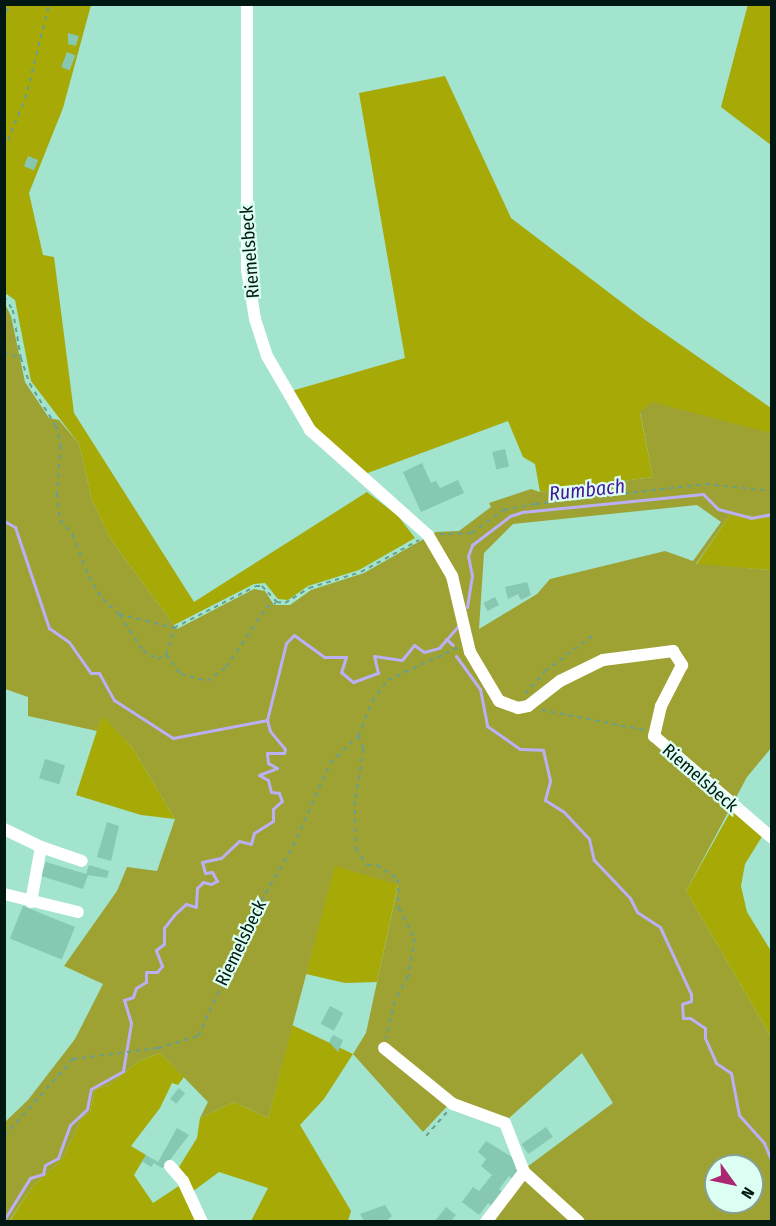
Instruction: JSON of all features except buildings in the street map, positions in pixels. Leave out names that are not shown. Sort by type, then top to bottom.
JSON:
[{"type":"street","name":"Riemelsbeck","points":[[247,4],[247,270],[255,319],[267,356],[310,430],[428,535],[452,576],[466,641],[493,694],[507,706],[523,707],[560,681],[603,660],[673,651],[682,665],[661,706],[653,732],[659,743],[771,838]]},
{"type":"street","points":[[4,829],[41,847],[82,861]]},
{"type":"street","points":[[31,902],[41,847]]},
{"type":"street","points":[[4,894],[78,912]]},
{"type":"street","points":[[384,1048],[453,1104],[504,1122],[524,1172],[579,1221]]},
{"type":"street","points":[[170,1166],[183,1181],[202,1221]]},
{"type":"street","points":[[486,1221],[524,1172]]},
{"type":"path","points":[[4,21],[9,4]]},
{"type":"path","points":[[4,149],[25,99],[49,4]]},
{"type":"path","points":[[4,297],[13,310],[21,358],[30,384],[56,426],[61,446],[57,494],[60,520],[73,535],[89,577],[103,599],[119,614],[143,651],[158,659],[166,655],[174,628]]},
{"type":"path","points":[[4,353],[21,358]]},
{"type":"path","points":[[166,655],[181,674],[207,681],[226,667],[266,608],[277,602],[285,603],[309,588],[361,572],[428,535],[472,533],[504,510],[536,504],[706,484],[771,491]]},
{"type":"path","points":[[119,614],[174,628],[256,586],[262,586],[277,602]]},
{"type":"path","points":[[592,636],[545,671],[525,692],[523,707],[653,732]]},
{"type":"path","name":"Riemelsbeck","points":[[4,1136],[74,1059],[132,1051],[198,1036],[261,901],[293,846],[325,772],[358,736],[372,701],[388,680],[466,641]]},
{"type":"path","points":[[358,736],[364,749],[355,801],[356,849],[367,865],[377,865],[398,879],[399,908],[415,939],[408,977],[395,1000],[384,1048]]},
{"type":"path","points":[[426,1136],[453,1104]]},
{"type":"shaded area","points":[[748,4],[771,5],[771,145],[721,107]]},
{"type":"shaded area","points":[[4,5],[91,5],[63,108],[29,193],[43,255],[54,257],[74,413],[194,602],[367,492],[398,516],[415,538],[359,570],[308,586],[288,600],[278,599],[265,583],[254,584],[174,625],[111,540],[92,500],[79,444],[31,381],[15,300],[5,293]]},
{"type":"shaded area","points":[[445,76],[511,218],[641,317],[771,408],[771,433],[640,413],[653,477],[540,492],[535,464],[523,457],[508,421],[365,474],[332,449],[288,392],[405,358],[359,93]]},
{"type":"shaded area","points":[[4,302],[11,316],[25,382],[49,418],[59,420],[79,444],[92,500],[111,540],[177,629],[254,589],[265,591],[274,605],[290,605],[311,590],[364,573],[436,532],[459,531],[491,507],[489,503],[531,489],[540,492],[653,477],[640,412],[652,402],[771,433],[771,518],[731,513],[696,564],[771,570],[771,748],[747,777],[686,891],[771,1037],[771,1221],[490,1221],[527,1167],[613,1103],[582,1053],[508,1119],[453,1100],[423,1132],[353,1054],[366,1033],[398,885],[335,866],[268,1118],[234,1102],[200,1118],[208,1102],[160,1053],[139,1061],[109,1085],[95,1089],[90,1112],[82,1118],[62,1159],[32,1187],[9,1221],[5,1221],[5,1122],[28,1100],[75,1039],[103,984],[64,966],[117,891],[127,867],[157,871],[175,819],[132,747],[102,716],[97,731],[28,716],[28,697],[5,689]],"holes":[[[697,505],[721,522],[693,561],[665,551],[550,579],[537,594],[479,629],[484,553],[513,524]]]},
{"type":"shaded area","points":[[731,513],[771,518],[771,570],[696,565]]},
{"type":"shaded area","points":[[102,715],[132,747],[175,819],[141,815],[76,795]]},
{"type":"shaded area","points":[[732,809],[763,835],[745,864],[741,886],[747,912],[771,951],[771,1037],[686,891]]},
{"type":"shaded area","points":[[334,865],[398,884],[377,982],[345,983],[306,974]]},
{"type":"shaded area","points":[[292,1025],[353,1054],[324,1099],[300,1125],[351,1211],[348,1221],[251,1221],[268,1188],[219,1172],[192,1192],[179,1167],[197,1138],[200,1118],[234,1102],[268,1118]]},
{"type":"shaded area","points":[[160,1053],[184,1077],[178,1085],[172,1083],[160,1108],[131,1146],[146,1155],[134,1175],[153,1203],[182,1184],[199,1221],[9,1222],[32,1187],[62,1159],[82,1118],[90,1112],[95,1089],[109,1085],[139,1061]]},
{"type":"waterway","name":"Rumbach","points":[[467,607],[472,576],[468,556],[472,545],[510,516],[522,512],[703,494],[718,509],[751,518],[772,514]]},
{"type":"waterway","points":[[4,521],[15,527],[49,628],[69,642],[91,673],[99,673],[114,700],[173,738],[267,720]]},
{"type":"waterway","name":"Rumbach","points":[[4,1220],[30,1178],[43,1174],[45,1165],[58,1158],[70,1125],[87,1109],[91,1089],[123,1071],[131,1023],[124,1000],[133,997],[136,988],[146,982],[146,972],[157,972],[162,966],[156,950],[164,944],[164,928],[174,915],[186,904],[196,907],[197,888],[203,882],[211,884],[217,881],[212,872],[205,873],[202,862],[221,858],[239,841],[251,844],[254,833],[273,821],[273,809],[282,801],[279,793],[271,792],[268,780],[259,775],[277,768],[268,763],[267,753],[284,753],[285,749],[270,731],[267,720],[286,643],[294,635],[324,657],[346,657],[341,672],[353,682],[378,673],[374,656],[402,660],[414,645],[424,652],[439,648],[457,627]]},
{"type":"waterway","points":[[446,639],[453,645]]},
{"type":"waterway","points":[[456,656],[480,689],[487,726],[520,749],[543,750],[550,781],[545,800],[564,812],[589,839],[594,860],[630,898],[637,912],[660,927],[691,994],[691,1001],[682,1004],[683,1018],[690,1018],[705,1028],[705,1038],[716,1063],[731,1073],[739,1115],[764,1143],[772,1162]]}]
